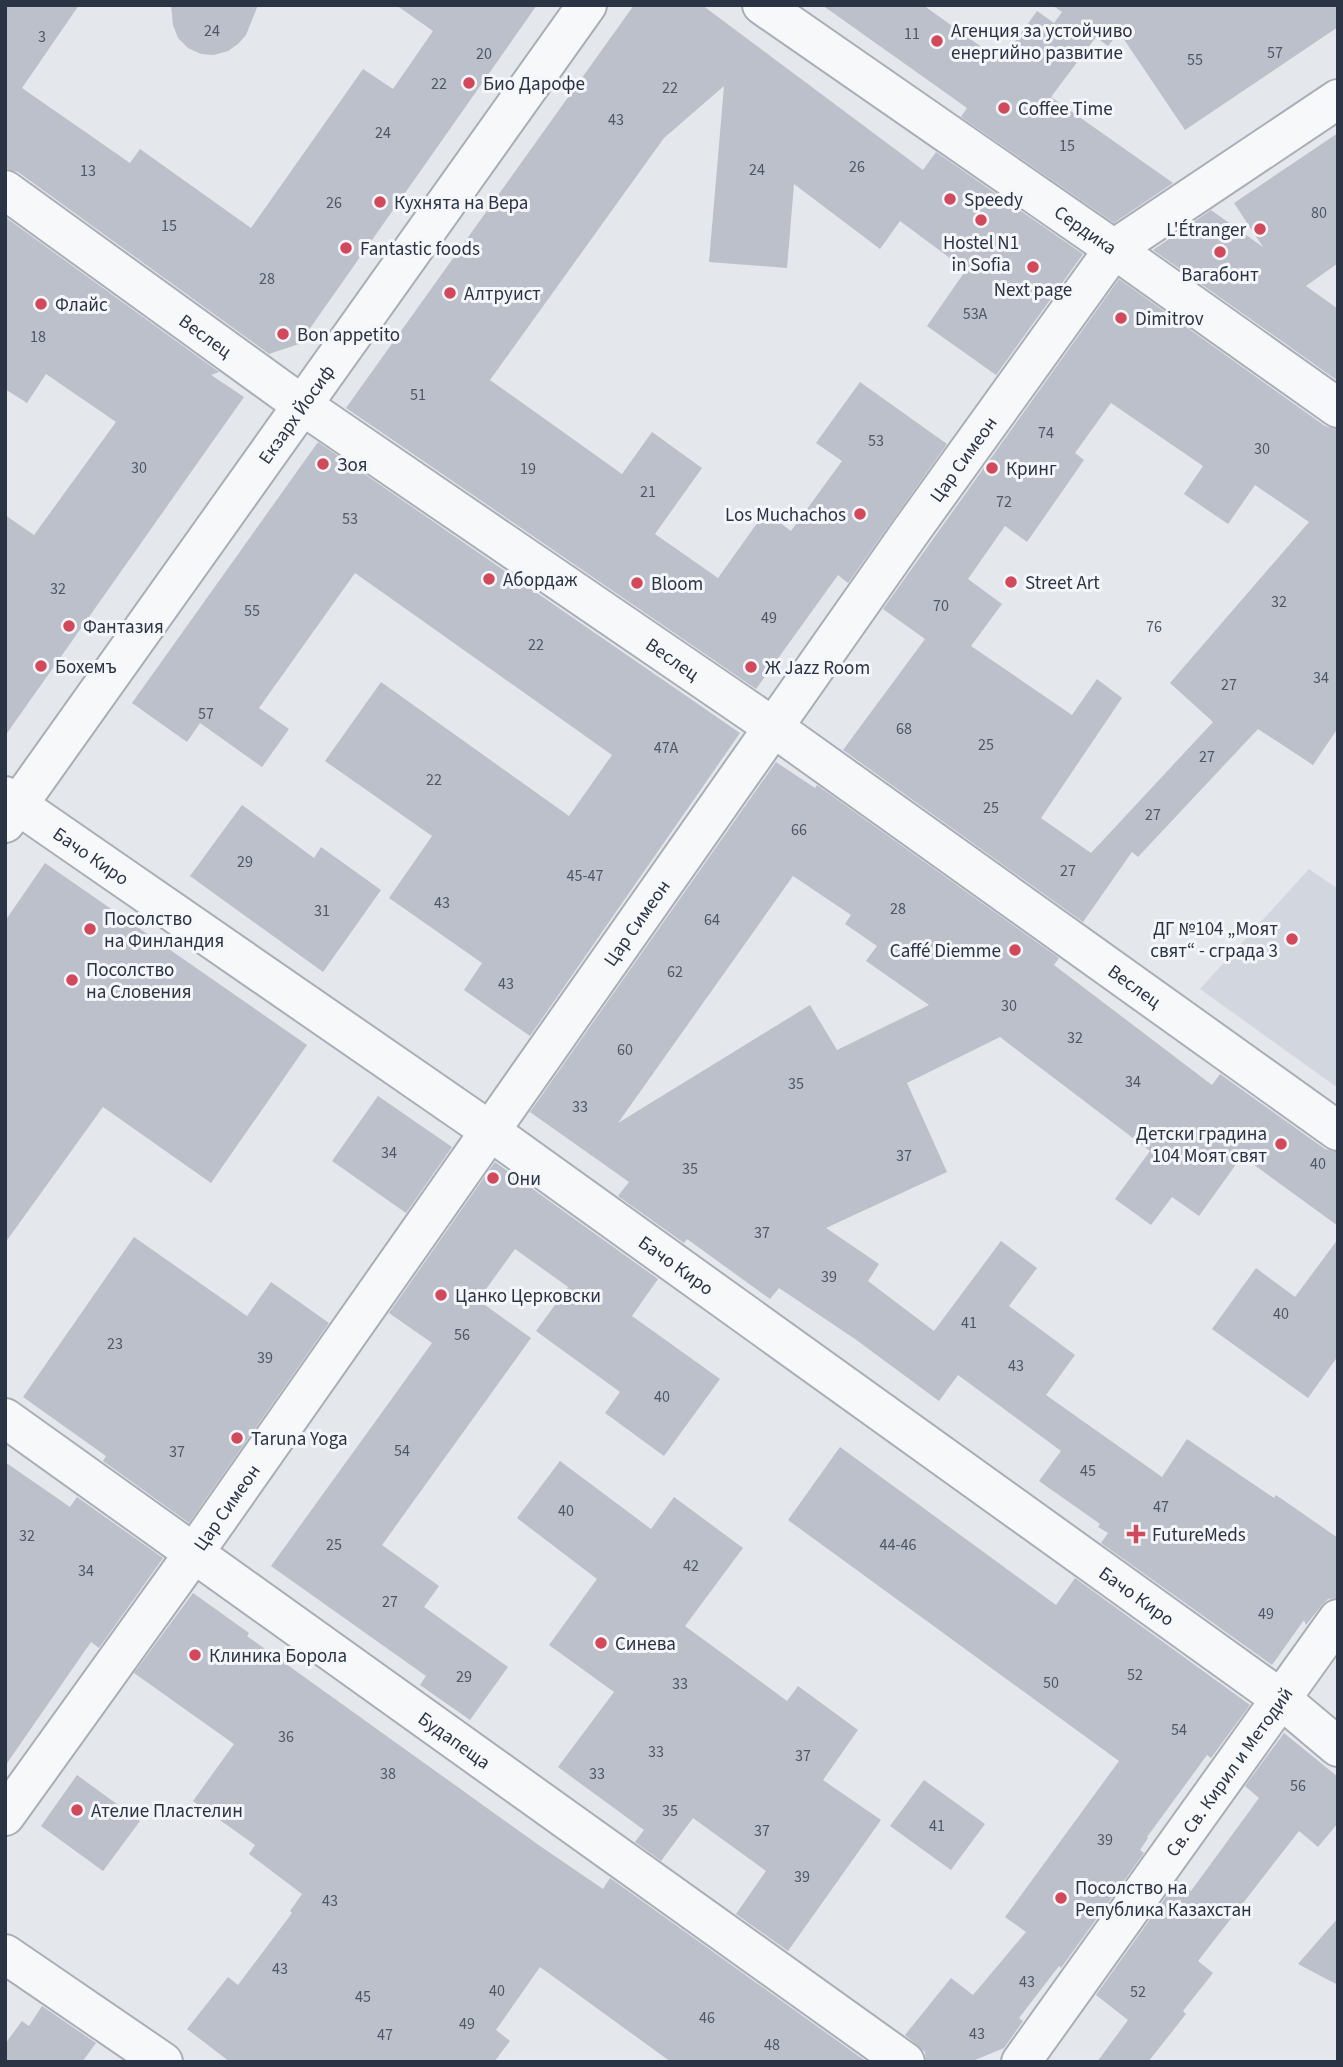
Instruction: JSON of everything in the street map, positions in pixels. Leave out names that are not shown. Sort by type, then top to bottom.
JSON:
[{"type":"street","name":"Екзарх Йосиф","points":[[10,808],[587,5]]},
{"type":"street","name":"Сердика","points":[[762,5],[1338,408]]},
{"type":"street","name":"Цар Симеон","points":[[5,1816],[194,1553],[911,531],[1114,249],[1338,99]]},
{"type":"street","name":"Веслец","points":[[5,190],[302,405],[773,727],[1338,1131]]},
{"type":"street","name":"Бачо Киро","points":[[10,808],[490,1131],[1281,1699],[1338,1746]]},
{"type":"street","name":"Будапеща","points":[[5,1418],[905,2062]]},
{"type":"street","name":"Св. Св. Кирил и Методий","points":[[1021,2062],[1338,1619]]},
{"type":"street","points":[[5,1954],[163,2062]]},
{"type":"shaded area","name":"ДГ №104 „Моят свят“ - сграда 3","points":[[1309,869],[1338,889],[1338,1088],[1200,989]]},
{"type":"building","points":[[5,5],[79,5],[22,88],[130,163],[140,149],[251,228],[363,69],[393,89],[433,31],[396,5],[537,5],[299,344],[269,354],[18,172],[5,168]]},
{"type":"building","points":[[171,5],[258,5],[246,35],[228,51],[214,55],[201,54],[188,48],[178,38],[173,25]]},
{"type":"building","points":[[634,5],[702,5],[923,170],[936,152],[1083,254],[996,375],[927,326],[966,270],[900,221],[880,249],[794,184],[787,268],[709,262],[724,86],[664,138],[490,380],[622,474],[652,432],[702,468],[655,534],[718,578],[765,512],[791,531],[842,461],[816,443],[860,382],[947,444],[848,583],[838,575],[756,689],[346,408]]},
{"type":"building","points":[[822,5],[923,5],[1001,61],[1037,11],[1054,23],[1062,12],[1052,5],[1338,5],[1338,27],[1185,130],[1119,32],[1108,46],[1096,37],[1051,97],[1173,183],[1114,223],[961,117],[967,108]]},
{"type":"building","points":[[1338,133],[1338,263],[1306,286],[1338,309],[1338,381],[1153,250],[1211,210],[1263,247],[1234,203]]},
{"type":"building","points":[[5,217],[219,372],[211,375],[244,397],[5,736],[5,515],[34,535],[116,422],[46,374],[27,403],[5,389]]},
{"type":"building","points":[[1119,279],[1325,426],[1338,430],[1338,728],[1313,765],[1258,729],[1138,857],[1132,852],[1083,922],[843,750],[925,639],[883,609]],"holes":[[[1111,403],[1203,466],[1184,494],[1228,524],[1255,485],[1309,522],[1170,683],[1213,722],[1091,853],[1041,818],[1122,698],[1097,679],[1072,715],[971,646],[1002,604],[968,579],[1005,526],[1027,542],[1084,460],[1075,453]]]},
{"type":"building","points":[[318,442],[740,733],[530,1036],[464,990],[482,963],[389,898],[432,836],[325,761],[381,682],[569,816],[612,755],[355,573],[259,708],[289,729],[262,767],[200,723],[187,742],[132,703]]},
{"type":"building","points":[[776,762],[815,788],[817,785],[1059,958],[1054,965],[1212,1085],[1220,1074],[1325,1149],[1338,1153],[1338,1226],[1242,1156],[1199,1216],[1172,1197],[1151,1225],[1115,1199],[1150,1151],[1000,1037],[907,1083],[947,1172],[826,1228],[879,1264],[868,1281],[934,1331],[1001,1241],[1037,1268],[1009,1306],[1075,1355],[1046,1395],[1162,1477],[1187,1439],[1338,1538],[1338,1598],[1328,1599],[1306,1625],[1304,1620],[1272,1665],[1101,1543],[1108,1533],[1098,1527],[1100,1524],[1039,1481],[1061,1451],[958,1375],[939,1401],[855,1339],[779,1288],[770,1299],[687,1239],[684,1243],[618,1196],[629,1182],[530,1112]],"holes":[[[793,876],[851,915],[845,924],[877,946],[866,961],[929,1005],[837,1050],[810,1005],[618,1123]]]},
{"type":"building","points":[[242,805],[314,858],[321,847],[381,890],[323,972],[190,876]]},
{"type":"building","points":[[45,863],[307,1045],[211,1183],[103,1107],[5,1243],[5,921]]},
{"type":"building","points":[[378,1096],[452,1147],[406,1213],[332,1161]]},
{"type":"building","points":[[495,1162],[658,1279],[632,1316],[720,1379],[664,1456],[605,1413],[620,1392],[536,1331],[568,1287],[515,1249],[478,1300],[531,1338],[382,1545],[439,1586],[424,1607],[508,1667],[470,1720],[420,1685],[426,1676],[271,1566],[432,1343],[389,1313]]},
{"type":"building","points":[[134,1237],[247,1316],[271,1282],[329,1323],[189,1523],[103,1461],[106,1456],[23,1397]]},
{"type":"building","points":[[1338,1239],[1338,1356],[1308,1398],[1212,1329],[1256,1268],[1295,1297]]},
{"type":"building","points":[[840,1447],[1056,1605],[1075,1578],[1250,1705],[1211,1758],[1207,1755],[1147,1837],[1140,1850],[1144,1853],[1061,1968],[1059,1966],[1019,2018],[1023,2021],[1004,2048],[970,2062],[926,2062],[925,2052],[905,2035],[951,1978],[973,1995],[1026,1932],[1005,1917],[1119,1761],[788,1520]]},
{"type":"building","points":[[560,1461],[651,1529],[674,1497],[743,1548],[685,1626],[787,1701],[798,1686],[858,1730],[823,1780],[881,1820],[788,1951],[736,1914],[766,1871],[693,1818],[661,1861],[635,1842],[644,1830],[558,1767],[614,1692],[549,1645],[597,1579],[517,1518]]},
{"type":"building","points":[[5,1462],[70,1507],[77,1497],[163,1558],[99,1648],[91,1642],[5,1766]]},
{"type":"building","points":[[193,1593],[249,1633],[247,1636],[540,1846],[603,1889],[610,1878],[867,2062],[671,2062],[540,1967],[496,2030],[510,2041],[494,2062],[230,2062],[187,2029],[228,1977],[238,1985],[292,1913],[290,1911],[302,1894],[249,1854],[255,1845],[193,1801],[234,1744],[134,1673]]},
{"type":"building","points":[[1284,1733],[1338,1777],[1338,1823],[1318,1847],[1299,1831],[1198,1961],[1213,1973],[1183,2011],[1186,2014],[1148,2062],[1097,2062],[1128,2020],[1096,1995],[1178,1880],[1191,1891],[1259,1798],[1245,1786]]},
{"type":"building","points":[[77,1775],[140,1821],[103,1871],[41,1826]]},
{"type":"building","points":[[924,1780],[985,1824],[951,1870],[890,1826]]},
{"type":"building","points":[[1338,1918],[1338,1985],[1298,1964]]},
{"type":"building","points":[[42,2006],[96,2043],[82,2062],[5,2062],[5,2044],[22,2021],[29,2026]]},
{"type":"place","name":"Агенция за устойчиво енергийно развитие","points":[[937,41]]},
{"type":"place","name":"Био Дарофе","points":[[469,83]]},
{"type":"place","name":"Coffee Time","points":[[1004,108]]},
{"type":"place","name":"Speedy","points":[[950,199]]},
{"type":"place","name":"Кухнята на Вера","points":[[380,202]]},
{"type":"place","name":"Hostel N1 in Sofia","points":[[981,220]]},
{"type":"place","name":"L'Étranger","points":[[1260,229]]},
{"type":"place","name":"Fantastic foods","points":[[346,248]]},
{"type":"place","name":"Вагабонт","points":[[1220,252]]},
{"type":"place","name":"Next page","points":[[1033,267]]},
{"type":"place","name":"Алтруист","points":[[450,293]]},
{"type":"place","name":"Флайс","points":[[41,304]]},
{"type":"place","name":"Dimitrov","points":[[1121,318]]},
{"type":"place","name":"Bon appetito","points":[[283,334]]},
{"type":"place","name":"Зоя","points":[[323,464]]},
{"type":"place","name":"Кринг","points":[[992,468]]},
{"type":"place","name":"Los Muchachos","points":[[860,514]]},
{"type":"place","name":"Абордаж","points":[[489,579]]},
{"type":"place","name":"Street Art","points":[[1011,582]]},
{"type":"place","name":"Bloom","points":[[637,583]]},
{"type":"place","name":"Фантазия","points":[[69,626]]},
{"type":"place","name":"Бохемъ","points":[[41,666]]},
{"type":"place","name":"Ж Jazz Room","points":[[751,667]]},
{"type":"place","name":"Посолство на Финландия","points":[[90,929]]},
{"type":"place","name":"ДГ №104 „Моят свят“ - сграда 3","points":[[1292,939]]},
{"type":"place","name":"Caffé Diemme","points":[[1015,950]]},
{"type":"place","name":"Посолство на Словения","points":[[72,980]]},
{"type":"place","name":"Детски градина 104 Моят свят","points":[[1281,1144]]},
{"type":"place","name":"Они","points":[[493,1178]]},
{"type":"place","name":"Цанко Церковски","points":[[441,1295]]},
{"type":"place","name":"Taruna Yoga","points":[[237,1438]]},
{"type":"place","name":"FutureMeds","points":[[1136,1534]]},
{"type":"place","name":"Синева","points":[[601,1643]]},
{"type":"place","name":"Клиника Борола","points":[[195,1655]]},
{"type":"place","name":"Ателие Пластелин","points":[[77,1810]]},
{"type":"place","name":"Посолство на Република Казахстан","points":[[1061,1898]]}]
